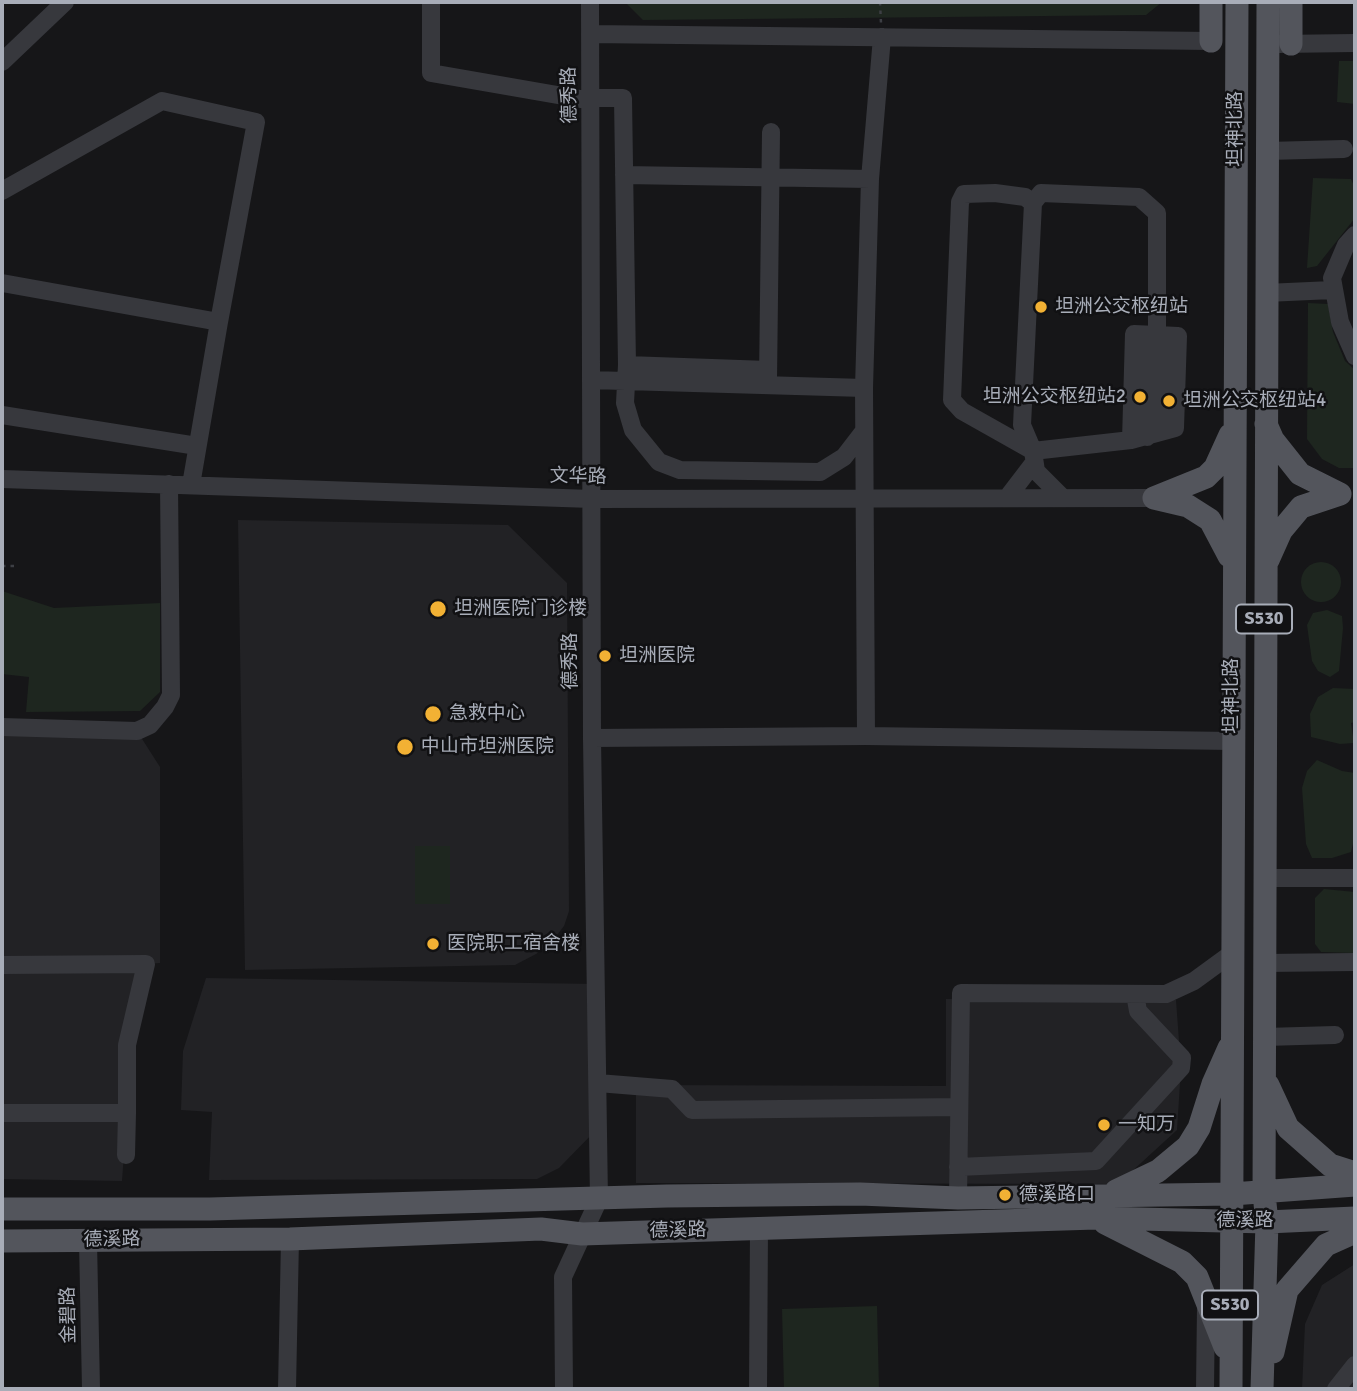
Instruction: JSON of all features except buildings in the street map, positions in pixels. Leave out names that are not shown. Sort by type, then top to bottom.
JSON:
[{"type":"main road","name":"坦神北路","points":[[1231,1389],[1229,1221],[1237,2]]},
{"type":"main road","name":"坦神北路","points":[[1267,1222],[1264,1194],[1264,573],[1268,2]]},
{"type":"main road","points":[[1291,2],[1291,44]]},
{"type":"main road","points":[[1211,41],[1212,3]]},
{"type":"main road","points":[[1265,422],[1273,440],[1300,474],[1348,493]]},
{"type":"main road","points":[[1154,498],[1206,477],[1221,457],[1233,424]]},
{"type":"main road","points":[[1264,573],[1273,546],[1288,520],[1301,507],[1348,493]]},
{"type":"main road","points":[[1154,498],[1188,506],[1210,520],[1233,565]]},
{"type":"main road","points":[[1231,1362],[1197,1277],[1182,1262],[1096,1207],[1143,1180],[1188,1146],[1199,1128],[1213,1084],[1232,1042]]},
{"type":"main road","points":[[1265,1077],[1288,1128],[1330,1165],[1355,1173]]},
{"type":"main road","name":"德溪路","points":[[2,1241],[290,1239],[541,1229],[583,1234],[760,1229],[1096,1207],[1355,1185]]},
{"type":"main road","name":"德溪路","points":[[2,1209],[210,1209],[860,1194],[1096,1207],[1229,1221],[1355,1218]]},
{"type":"main road","name":"S530","points":[[1264,1389],[1267,1222]]},
{"type":"main road","points":[[1264,1389],[1287,1290],[1326,1245],[1355,1232]]},
{"type":"street","points":[[2,62],[65,2]]},
{"type":"street","points":[[431,2],[431,73],[591,99],[623,98],[625,403],[633,430],[659,462],[680,470],[820,472],[844,457],[864,431]]},
{"type":"street","name":"德秀路","points":[[564,1389],[563,1277],[599,1199],[592,738],[590,2]]},
{"type":"street","points":[[590,34],[1211,41]]},
{"type":"street","points":[[866,737],[864,388],[870,179],[882,37]]},
{"type":"street","points":[[1268,44],[1355,43]]},
{"type":"street","points":[[2,191],[162,101],[256,122],[191,485]]},
{"type":"street","points":[[768,378],[771,132]]},
{"type":"street","points":[[1267,151],[1344,149]]},
{"type":"street","points":[[624,175],[870,179]]},
{"type":"street","points":[[1033,204],[1025,197],[974,192],[964,194],[960,202],[952,400],[962,411],[1033,458],[1146,436],[1175,428],[1178,336],[1134,334],[1146,436]]},
{"type":"street","points":[[1063,498],[1041,479],[1022,425],[1033,204],[1041,193],[1139,197],[1157,213],[1157,335]]},
{"type":"street","points":[[1355,235],[1335,268],[1332,290],[1346,340],[1355,356]]},
{"type":"street","points":[[2,283],[219,322]]},
{"type":"street","points":[[1266,293],[1332,290]]},
{"type":"street","points":[[591,380],[626,373],[768,378],[864,388]]},
{"type":"street","points":[[2,415],[197,446]]},
{"type":"street","points":[[1007,498],[1033,458]]},
{"type":"street","name":"文华路","points":[[2,478],[592,499],[1154,498]]},
{"type":"street","points":[[2,727],[137,731],[150,725],[165,707],[171,695],[169,484]]},
{"type":"street","points":[[592,738],[866,737],[1232,741]]},
{"type":"street","points":[[1265,878],[1355,878]]},
{"type":"street","points":[[958,1198],[961,993],[1166,994],[1194,981],[1231,954]]},
{"type":"street","points":[[1265,963],[1355,962]]},
{"type":"street","points":[[2,965],[146,964],[127,1045],[126,1155]]},
{"type":"street","points":[[958,1167],[1096,1161],[1181,1068],[1182,1058],[1138,1011],[1135,994]]},
{"type":"street","points":[[1265,1037],[1335,1035]]},
{"type":"street","points":[[598,1083],[672,1089],[692,1111],[959,1107]]},
{"type":"street","points":[[2,1113],[127,1113]]},
{"type":"street","points":[[758,1389],[760,1229]]},
{"type":"street","points":[[287,1389],[290,1239]]},
{"type":"street","name":"金碧路","points":[[88,1241],[91,1389]]},
{"type":"street","points":[[1205,1389],[1206,1295]]},
{"type":"street","points":[[1336,1389],[1355,1365]]},
{"type":"path","points":[[880,2],[882,37]]},
{"type":"path","points":[[2,566],[18,566]]},
{"type":"shaded area","points":[[625,2],[1162,2],[1146,15],[643,20]]},
{"type":"shaded area","points":[[1339,61],[1355,61],[1355,104],[1337,102]]},
{"type":"shaded area","points":[[1313,178],[1351,179],[1355,188],[1355,218],[1317,266],[1307,268]]},
{"type":"shaded area","points":[[1308,303],[1328,304],[1333,332],[1345,361],[1355,370],[1355,468],[1339,468],[1322,459],[1307,439]]},
{"type":"shaded area","name":"中山市坦洲医院","points":[[238,520],[508,525],[567,583],[569,911],[564,926],[550,944],[536,954],[515,965],[245,970]]},
{"type":"shaded area","points":[[1321,562],[1329,563],[1335,568],[1340,574],[1340,590],[1335,596],[1329,601],[1321,602],[1313,601],[1307,596],[1302,590],[1301,582],[1302,574],[1307,568],[1313,563]]},
{"type":"shaded area","points":[[2,591],[54,608],[160,603],[160,692],[140,711],[26,712],[29,677],[2,674]]},
{"type":"shaded area","points":[[1327,610],[1342,616],[1343,628],[1339,671],[1330,677],[1318,671],[1312,661],[1307,625],[1313,613]]},
{"type":"shaded area","points":[[1333,688],[1355,689],[1355,722],[1351,723],[1354,743],[1340,744],[1311,737],[1310,714],[1318,697]]},
{"type":"shaded area","points":[[2,727],[137,731],[160,767],[160,963],[146,964],[127,1113],[122,1181],[2,1179]]},
{"type":"shaded area","points":[[1317,760],[1342,771],[1355,773],[1355,835],[1351,852],[1332,858],[1312,858],[1306,844],[1302,788],[1307,771]]},
{"type":"shaded area","points":[[415,846],[450,846],[450,904],[415,904]]},
{"type":"shaded area","points":[[1324,889],[1355,892],[1355,953],[1321,952],[1315,944],[1315,898]]},
{"type":"shaded area","points":[[206,978],[596,984],[598,1128],[559,1168],[537,1179],[209,1180],[212,1112],[181,1110],[183,1051]]},
{"type":"shaded area","points":[[946,999],[1176,1000],[1181,1068],[1177,1130],[1118,1184],[636,1183],[636,1085],[946,1086]]},
{"type":"shaded area","points":[[1355,1264],[1355,1389],[1302,1389],[1305,1324],[1322,1285]]},
{"type":"shaded area","points":[[877,1306],[879,1389],[784,1389],[782,1309]]},
{"type":"place","name":"坦洲公交枢纽站","points":[[1041,307]]},
{"type":"place","name":"坦洲公交枢纽站2","points":[[1140,397]]},
{"type":"place","name":"坦洲公交枢纽站4","points":[[1169,401]]},
{"type":"place","name":"坦洲医院门诊楼","points":[[438,609]]},
{"type":"place","name":"坦洲医院","points":[[605,656]]},
{"type":"place","name":"急救中心","points":[[433,714]]},
{"type":"place","name":"中山市坦洲医院","points":[[405,747]]},
{"type":"place","name":"医院职工宿舍楼","points":[[433,944]]},
{"type":"place","name":"一知万","points":[[1104,1125]]},
{"type":"place","name":"德溪路口","points":[[1005,1195]]}]
